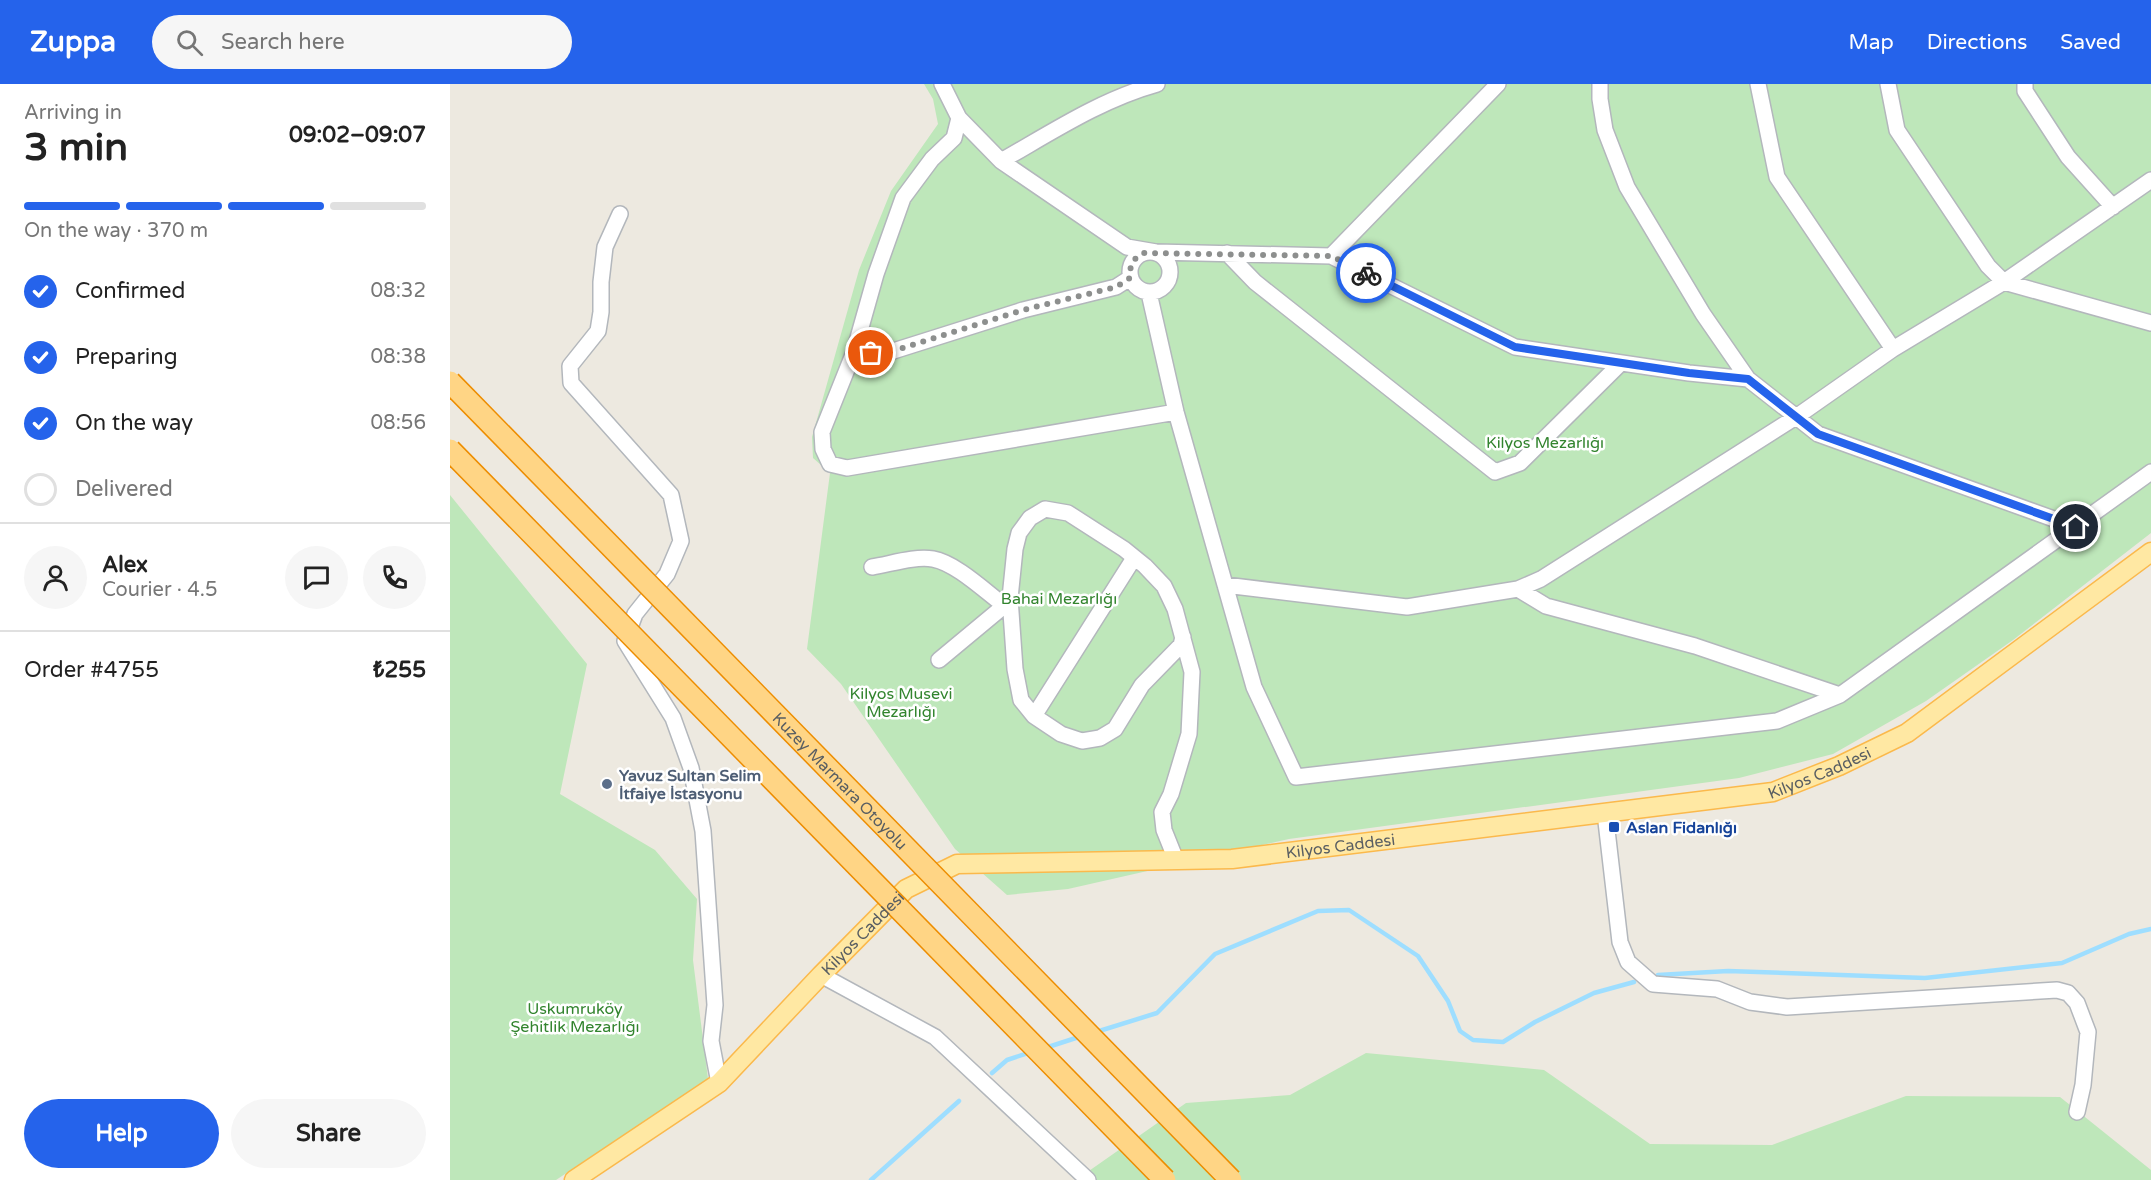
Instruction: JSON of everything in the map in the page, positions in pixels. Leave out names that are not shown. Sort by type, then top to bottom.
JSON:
[{"type":"highway","name":"Kuzey Marmara Otoyolu","points":[[450,382],[1231,1180]]},
{"type":"highway","points":[[450,450],[1166,1180]]},
{"type":"main road","name":"Kilyos Caddesi","points":[[574,1180],[719,1083],[906,889],[957,864],[1232,859],[1773,792],[1839,766],[1907,733],[2151,552]]},
{"type":"street","points":[[942,84],[959,118],[1001,161],[1127,247],[1156,252],[1163,256],[1170,268],[1170,274],[1164,286],[1158,291],[1140,290],[1130,278],[1129,270],[1136,256],[1143,253],[1156,252],[1227,253],[1331,256],[1515,347],[1689,373],[1748,379]]},
{"type":"street","points":[[1001,161],[1099,105],[1157,84]]},
{"type":"street","points":[[1331,256],[1498,84]]},
{"type":"street","points":[[1600,84],[1605,130],[1628,187],[1703,314],[1748,379],[1818,434],[2076,527]]},
{"type":"street","points":[[1758,84],[1777,177],[1893,349]]},
{"type":"street","points":[[1888,84],[1897,130],[1988,266],[2004,282],[2151,323]]},
{"type":"street","points":[[2025,84],[2025,91],[2068,157],[2113,207]]},
{"type":"street","points":[[959,118],[954,138],[932,159],[903,198],[876,274],[854,352],[822,432],[822,449],[830,464],[847,468],[1176,412]]},
{"type":"street","points":[[1225,585],[1407,608],[1518,590],[1541,579],[1796,417],[1893,349],[2004,282],[2151,180]]},
{"type":"street","points":[[620,214],[605,247],[601,282],[602,312],[597,331],[570,366],[571,383],[670,495],[681,541],[667,574],[635,614],[625,641],[673,718],[691,768],[703,831],[715,1005],[711,1041],[719,1083]]},
{"type":"street","points":[[1227,253],[1255,282],[1495,472],[1521,463],[1621,363]]},
{"type":"street","points":[[854,352],[887,353],[1023,310],[1116,287],[1130,278]]},
{"type":"street","points":[[1149,292],[1176,412],[1254,687],[1296,777],[1777,721],[1840,695],[2151,472]]},
{"type":"street","points":[[1176,860],[1164,830],[1162,812],[1171,794],[1189,734],[1192,672],[1183,637],[1175,609],[1164,586],[1134,558],[1068,513],[1045,509],[1030,518],[1019,533],[1008,603],[1015,669],[1021,700],[1034,716],[1061,734],[1082,741],[1100,738],[1116,729],[1142,685],[1171,656],[1183,637]]},
{"type":"street","points":[[1034,716],[1134,558]]},
{"type":"street","points":[[872,567],[910,560],[934,559],[953,567],[1008,603]]},
{"type":"street","points":[[1518,590],[1546,606],[1695,646],[1840,695]]},
{"type":"street","points":[[939,660],[1008,603]]},
{"type":"street","points":[[1171,656],[1184,658],[1192,672]]},
{"type":"street","points":[[1605,813],[1620,942],[1628,962],[1653,984],[1717,989],[1750,1002],[1787,1007],[2057,990],[2068,993],[2077,1003],[2088,1032],[2078,1112]]},
{"type":"street","points":[[821,975],[935,1037],[1088,1180]]},
{"type":"green space","name":"Kilyos Mezarlığı","points":[[924,84],[2151,84],[2151,533],[2013,640],[1926,701],[1833,754],[1739,778],[1289,839],[1068,889],[1007,895],[955,849],[841,684],[807,649],[830,473],[813,458],[812,437],[859,270],[891,191],[938,124],[933,99]]},
{"type":"green space","name":"Uskumruköy Şehitlik Mezarlığı","points":[[450,495],[587,664],[560,794],[655,850],[697,899],[693,960],[708,1079],[556,1180],[450,1180]]},
{"type":"green space","points":[[1366,1053],[1544,1070],[1650,1144],[1772,1145],[1906,1096],[2060,1097],[2151,1170],[2151,1180],[1076,1180],[1186,1103],[1290,1095]]},
{"type":"waterway","points":[[1096,1032],[1157,1013],[1215,954],[1318,911],[1349,910],[1418,956],[1448,1001],[1460,1031],[1473,1040],[1503,1042],[1535,1022],[1594,993],[1634,982]]},
{"type":"waterway","points":[[1658,975],[1728,971],[1925,978],[2062,963],[2129,934],[2151,929]]},
{"type":"waterway","points":[[1045,1048],[1082,1036]]},
{"type":"waterway","points":[[992,1073],[1007,1060],[1031,1052]]},
{"type":"waterway","points":[[871,1180],[959,1101]]},
{"type":"way so far","points":[[871,353],[887,353],[1023,310],[1116,287],[1130,278],[1129,270],[1136,256],[1143,253],[1331,256],[1366,273]]},
{"type":"place","name":"Yavuz Sultan Selim İtfaiye İstasyonu","points":[[607,784]]},
{"type":"place","name":"Aslan Fidanlığı","points":[[1614,827]]},
{"type":"route","points":[[1366,273],[1515,347],[1689,373],[1748,379],[1818,434],[2076,527]]},
{"type":"park label","name":"Bahai Mezarlığı","points":[[1059,598]]},
{"type":"park label","name":"Kilyos Musevi Mezarlığı","points":[[901,702]]}]
